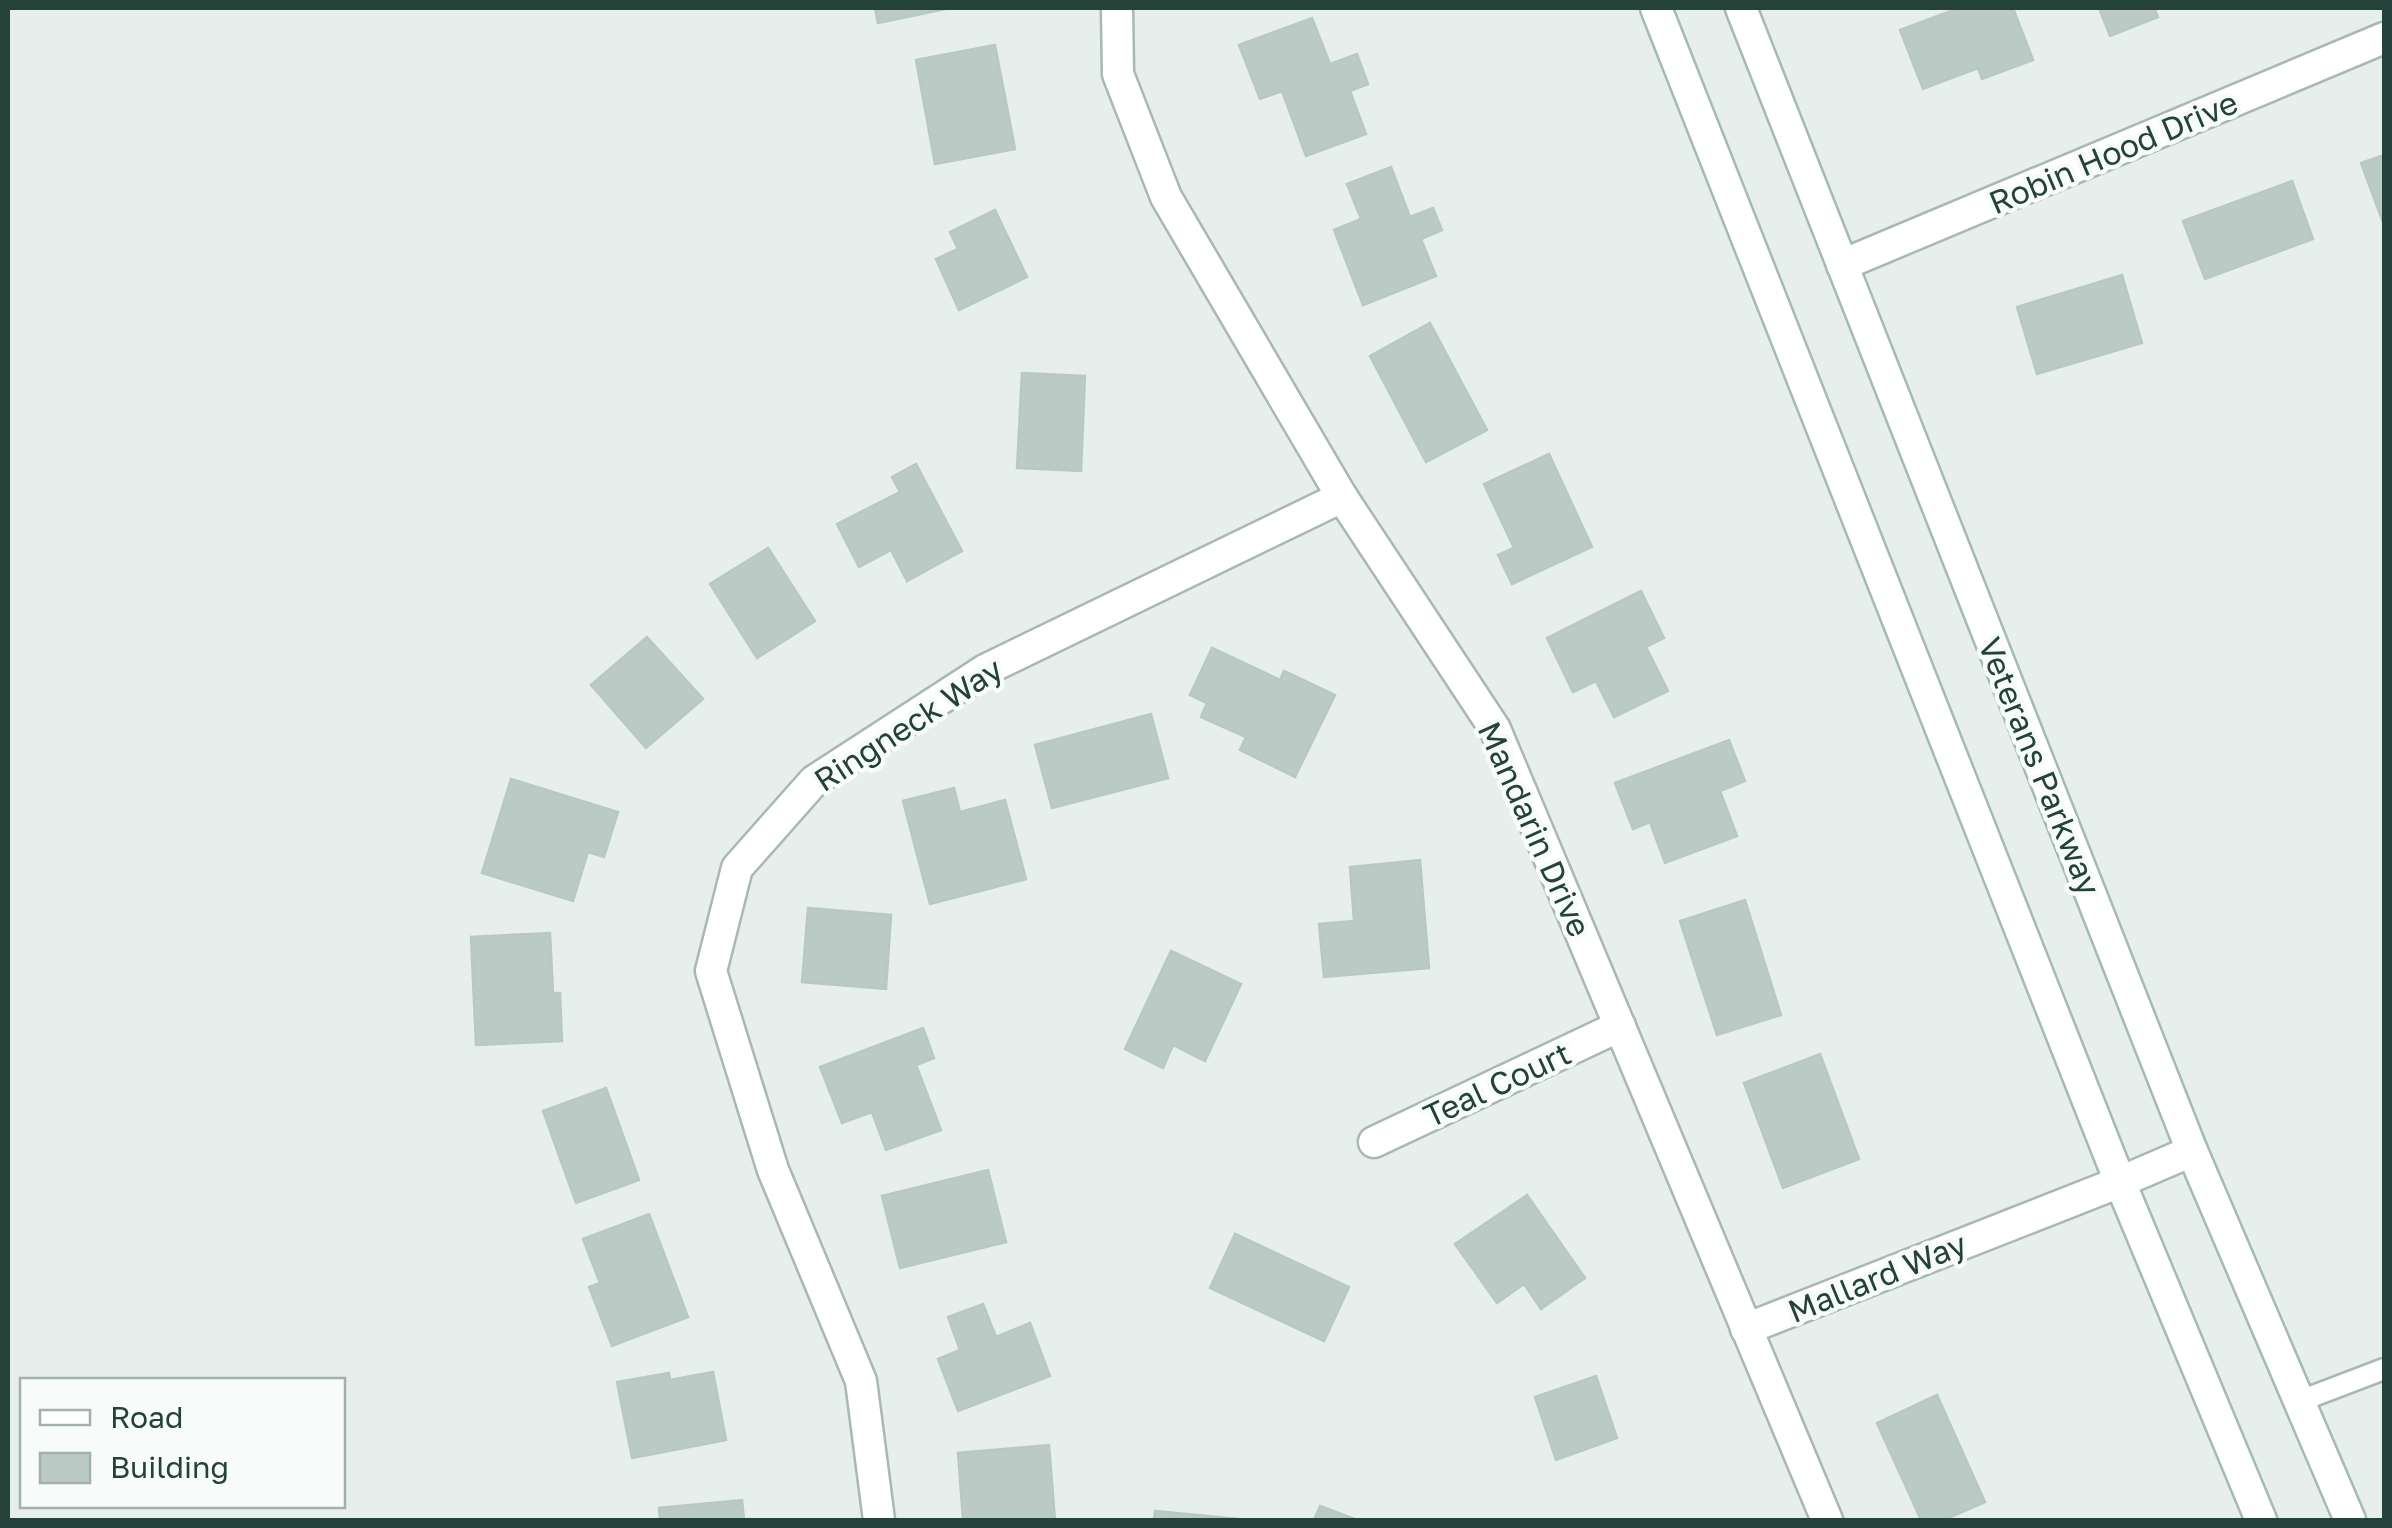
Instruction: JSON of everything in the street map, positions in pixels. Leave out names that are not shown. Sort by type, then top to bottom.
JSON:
[{"type":"street","name":"Mandarin Drive","points":[[1117,8],[1118,74],[1166,196],[1342,497],[1495,729],[1827,1520]]},
{"type":"street","points":[[1656,8],[2120,1182],[2261,1520]]},
{"type":"street","name":"Veterans Parkway","points":[[1741,8],[2192,1151],[2350,1520]]},
{"type":"street","name":"Robin Hood Drive","points":[[1842,266],[2384,38]]},
{"type":"street","name":"Ringneck Way","points":[[878,1520],[861,1381],[773,1170],[711,971],[736,868],[814,781],[985,670],[1342,497]]},
{"type":"street","name":"Teal Court","points":[[1374,1142],[1620,1026]]},
{"type":"street","name":"Mallard Way","points":[[1746,1330],[2192,1151]]},
{"type":"lane","points":[[2300,1401],[2384,1369]]},
{"type":"building","points":[[875,8],[950,8],[878,23]]},
{"type":"building","points":[[1959,8],[2013,8],[2033,60],[1982,79],[1978,68],[1923,89],[1900,30]]},
{"type":"building","points":[[2099,8],[2154,8],[2158,17],[2110,36]]},
{"type":"building","points":[[1312,18],[1330,64],[1357,54],[1368,84],[1350,91],[1366,134],[1306,156],[1282,91],[1260,99],[1239,45]]},
{"type":"building","points":[[995,45],[1015,149],[935,164],[916,60]]},
{"type":"building","points":[[2384,155],[2384,225],[2361,163]]},
{"type":"building","points":[[1391,167],[1410,217],[1433,208],[1442,230],[1421,239],[1436,276],[1363,305],[1334,230],[1361,219],[1347,184]]},
{"type":"building","points":[[2292,181],[2313,239],[2205,279],[2183,221]]},
{"type":"building","points":[[995,210],[1027,277],[959,310],[936,259],[958,249],[950,232]]},
{"type":"building","points":[[2122,275],[2142,343],[2037,374],[2017,307]]},
{"type":"building","points":[[1430,323],[1487,430],[1426,462],[1370,356]]},
{"type":"building","points":[[1022,373],[1085,376],[1081,471],[1017,468]]},
{"type":"building","points":[[1549,454],[1592,547],[1512,584],[1498,555],[1514,548],[1484,484]]},
{"type":"building","points":[[916,464],[962,551],[907,581],[891,550],[859,567],[837,524],[900,492],[892,477]]},
{"type":"building","points":[[768,548],[815,621],[757,658],[710,584]]},
{"type":"building","points":[[1641,591],[1664,638],[1646,647],[1668,691],[1614,717],[1596,681],[1573,692],[1547,638]]},
{"type":"building","points":[[647,637],[703,699],[646,748],[591,685]]},
{"type":"building","points":[[1212,648],[1280,680],[1284,671],[1335,695],[1295,777],[1240,750],[1246,737],[1201,717],[1207,703],[1190,695]]},
{"type":"building","points":[[1151,714],[1168,778],[1052,808],[1035,745]]},
{"type":"building","points":[[1729,740],[1745,781],[1720,791],[1737,836],[1665,863],[1650,822],[1633,829],[1615,783]]},
{"type":"building","points":[[511,779],[618,812],[604,857],[588,852],[573,901],[482,873]]},
{"type":"building","points":[[954,788],[960,812],[1005,800],[1026,879],[930,904],[903,801]]},
{"type":"building","points":[[1420,860],[1429,968],[1324,977],[1319,924],[1354,921],[1350,867]]},
{"type":"building","points":[[1745,900],[1781,1015],[1717,1035],[1680,921]]},
{"type":"building","points":[[808,908],[891,915],[886,989],[802,982]]},
{"type":"building","points":[[550,933],[553,993],[560,993],[562,1041],[476,1045],[471,937]]},
{"type":"building","points":[[1171,951],[1241,984],[1205,1061],[1173,1045],[1163,1068],[1125,1049]]},
{"type":"building","points":[[923,1028],[934,1058],[916,1065],[941,1130],[886,1150],[872,1112],[842,1123],[820,1067]]},
{"type":"building","points":[[1820,1054],[1859,1159],[1783,1188],[1744,1083]]},
{"type":"building","points":[[606,1088],[639,1180],[576,1203],[543,1111]]},
{"type":"building","points":[[988,1170],[1006,1242],[900,1268],[882,1196]]},
{"type":"building","points":[[1527,1195],[1585,1278],[1541,1309],[1524,1284],[1497,1303],[1455,1244]]},
{"type":"building","points":[[649,1214],[688,1317],[612,1346],[589,1287],[600,1283],[583,1239]]},
{"type":"building","points":[[1235,1234],[1349,1287],[1324,1341],[1210,1288]]},
{"type":"building","points":[[983,1304],[996,1337],[1030,1323],[1050,1376],[958,1411],[938,1359],[960,1350],[948,1317]]},
{"type":"building","points":[[713,1372],[726,1440],[632,1458],[617,1382],[669,1373],[670,1380]]},
{"type":"building","points":[[1596,1376],[1617,1438],[1556,1460],[1535,1397]]},
{"type":"building","points":[[1937,1395],[1985,1502],[1944,1520],[1921,1520],[1877,1423]]},
{"type":"building","points":[[1049,1445],[1055,1520],[963,1520],[958,1453]]},
{"type":"building","points":[[742,1500],[744,1520],[660,1520],[659,1508]]},
{"type":"building","points":[[1320,1506],[1357,1520],[1314,1520]]},
{"type":"building","points":[[1155,1511],[1239,1519],[1154,1520]]}]
